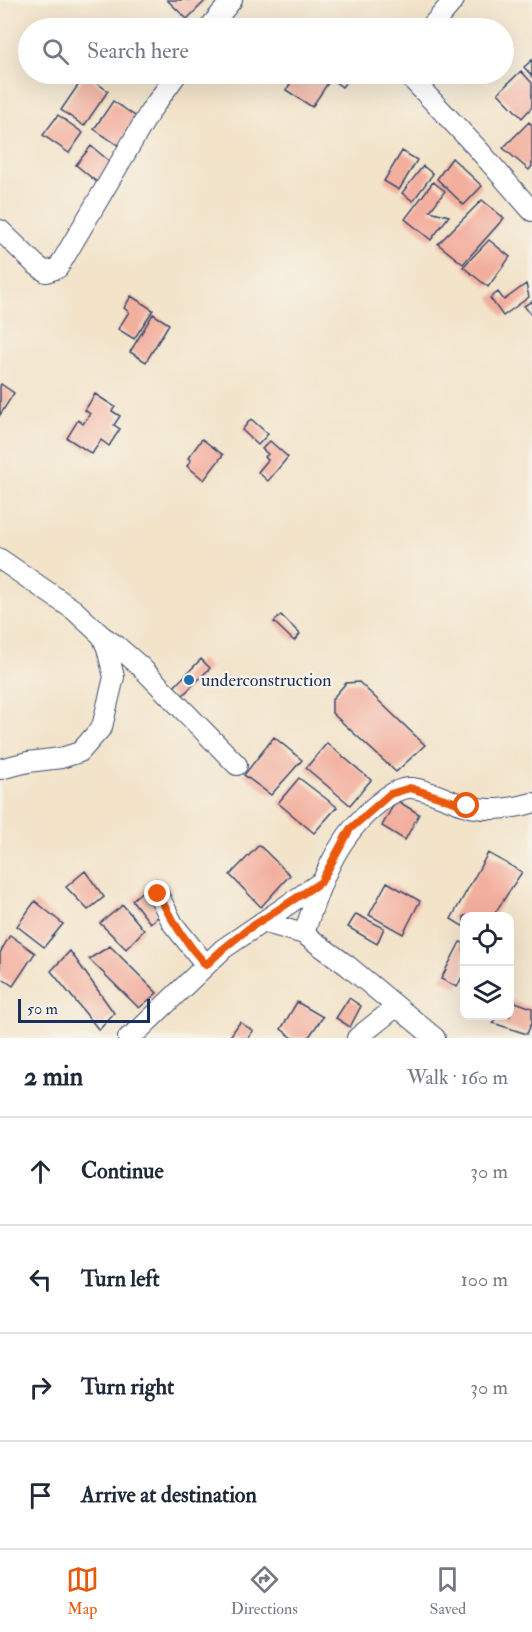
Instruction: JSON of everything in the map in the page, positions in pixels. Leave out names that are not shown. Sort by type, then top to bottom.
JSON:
[{"type":"street","points":[[217,18],[232,0]]},
{"type":"street","points":[[439,18],[454,0]]},
{"type":"street","points":[[0,230],[46,272],[58,268],[151,110],[170,84]]},
{"type":"street","points":[[416,84],[532,211]]},
{"type":"street","points":[[0,559],[74,610],[140,666],[237,765]]},
{"type":"street","points":[[0,769],[28,762],[61,758],[80,752],[102,727],[114,677],[102,636]]},
{"type":"street","points":[[304,934],[321,882],[350,829],[390,794],[410,788],[467,806],[492,808],[523,806],[532,803]]},
{"type":"street","points":[[128,1038],[223,949],[248,929],[321,882]]},
{"type":"street","points":[[158,894],[173,924],[206,965]]},
{"type":"street","points":[[262,922],[304,934],[348,966],[435,1038]]},
{"type":"street","points":[[357,1038],[396,1007]]},
{"type":"building","points":[[167,0],[206,0],[188,18]]},
{"type":"building","points":[[532,60],[532,76],[524,67]]},
{"type":"building","points":[[521,71],[532,83],[532,107],[522,118],[498,93],[507,84],[514,84],[514,78]]},
{"type":"building","points":[[79,84],[98,84],[108,91],[84,126],[61,110]]},
{"type":"building","points":[[290,84],[327,84],[312,107],[286,90]]},
{"type":"building","points":[[113,101],[138,118],[119,146],[94,129]]},
{"type":"building","points":[[58,115],[83,133],[69,153],[43,135]]},
{"type":"building","points":[[529,122],[532,125],[532,166],[529,170],[503,148]]},
{"type":"building","points":[[91,146],[113,164],[98,183],[76,165]]},
{"type":"building","points":[[402,151],[417,160],[399,190],[384,181]]},
{"type":"building","points":[[452,158],[482,186],[464,205],[437,179]]},
{"type":"building","points":[[423,166],[433,174],[413,201],[402,193]]},
{"type":"building","points":[[433,182],[445,191],[430,211],[449,216],[431,240],[405,219]]},
{"type":"building","points":[[482,200],[504,218],[463,264],[438,244]]},
{"type":"building","points":[[489,240],[510,257],[488,287],[463,267]]},
{"type":"building","points":[[526,284],[529,297],[503,316],[490,298],[498,292],[504,300]]},
{"type":"building","points":[[131,296],[153,310],[134,339],[118,329],[129,312],[124,308]]},
{"type":"building","points":[[532,301],[532,316],[524,306]]},
{"type":"building","points":[[153,314],[169,324],[146,362],[130,352]]},
{"type":"building","points":[[1,384],[14,393],[0,415],[0,386]]},
{"type":"building","points":[[95,394],[115,407],[112,411],[120,416],[114,425],[120,429],[109,446],[101,440],[92,454],[67,438],[78,420],[83,424],[90,414],[85,410]]},
{"type":"building","points":[[251,419],[268,434],[258,445],[242,430]]},
{"type":"building","points":[[202,439],[223,455],[204,480],[187,466],[191,460],[188,458]]},
{"type":"building","points":[[270,441],[288,457],[268,481],[258,472],[268,460],[265,457],[268,454],[262,449]]},
{"type":"building","points":[[281,615],[300,634],[294,641],[274,622]]},
{"type":"building","name":"underconstruction","points":[[201,659],[210,668],[178,700],[169,692]]},
{"type":"building","points":[[359,682],[425,745],[396,772],[332,713],[332,699],[346,683]]},
{"type":"building","points":[[274,737],[302,760],[271,795],[244,775]]},
{"type":"building","points":[[327,743],[371,780],[350,805],[306,768]]},
{"type":"building","points":[[299,778],[337,807],[314,833],[278,803]]},
{"type":"building","points":[[396,800],[419,814],[405,840],[382,826]]},
{"type":"building","points":[[259,845],[290,875],[261,907],[230,875]]},
{"type":"building","points":[[488,853],[522,872],[496,912],[460,912],[460,925],[451,919]]},
{"type":"building","points":[[85,871],[104,897],[88,910],[66,887]]},
{"type":"building","points":[[157,879],[164,890],[152,904],[159,916],[150,923],[132,900]]},
{"type":"building","points":[[387,882],[420,901],[403,934],[369,915]]},
{"type":"building","points":[[35,901],[63,924],[44,947],[17,926]]},
{"type":"building","points":[[123,905],[144,930],[126,949],[100,923]]},
{"type":"building","points":[[356,914],[384,928],[377,944],[348,927]]},
{"type":"building","points":[[10,935],[35,953],[13,986],[0,977],[0,953]]},
{"type":"building","points":[[460,942],[460,981],[457,987],[441,979]]},
{"type":"building","points":[[110,946],[157,993],[139,1008],[89,959]]},
{"type":"building","points":[[70,951],[114,1013],[99,1030],[51,971]]},
{"type":"building","points":[[349,998],[361,1006],[350,1027],[336,1018]]},
{"type":"building","points":[[514,1001],[532,1008],[532,1022],[527,1034],[493,1023],[495,1020],[514,1020]]},
{"type":"building","points":[[297,1002],[323,1017],[308,1038],[293,1038],[281,1029]]},
{"type":"building","points":[[240,1022],[253,1031],[248,1038],[229,1038]]},
{"type":"place","name":"underconstruction","points":[[189,680]]},
{"type":"route","points":[[158,894],[173,924],[206,965],[248,929],[321,882],[350,829],[390,794],[410,788],[467,806]]}]
